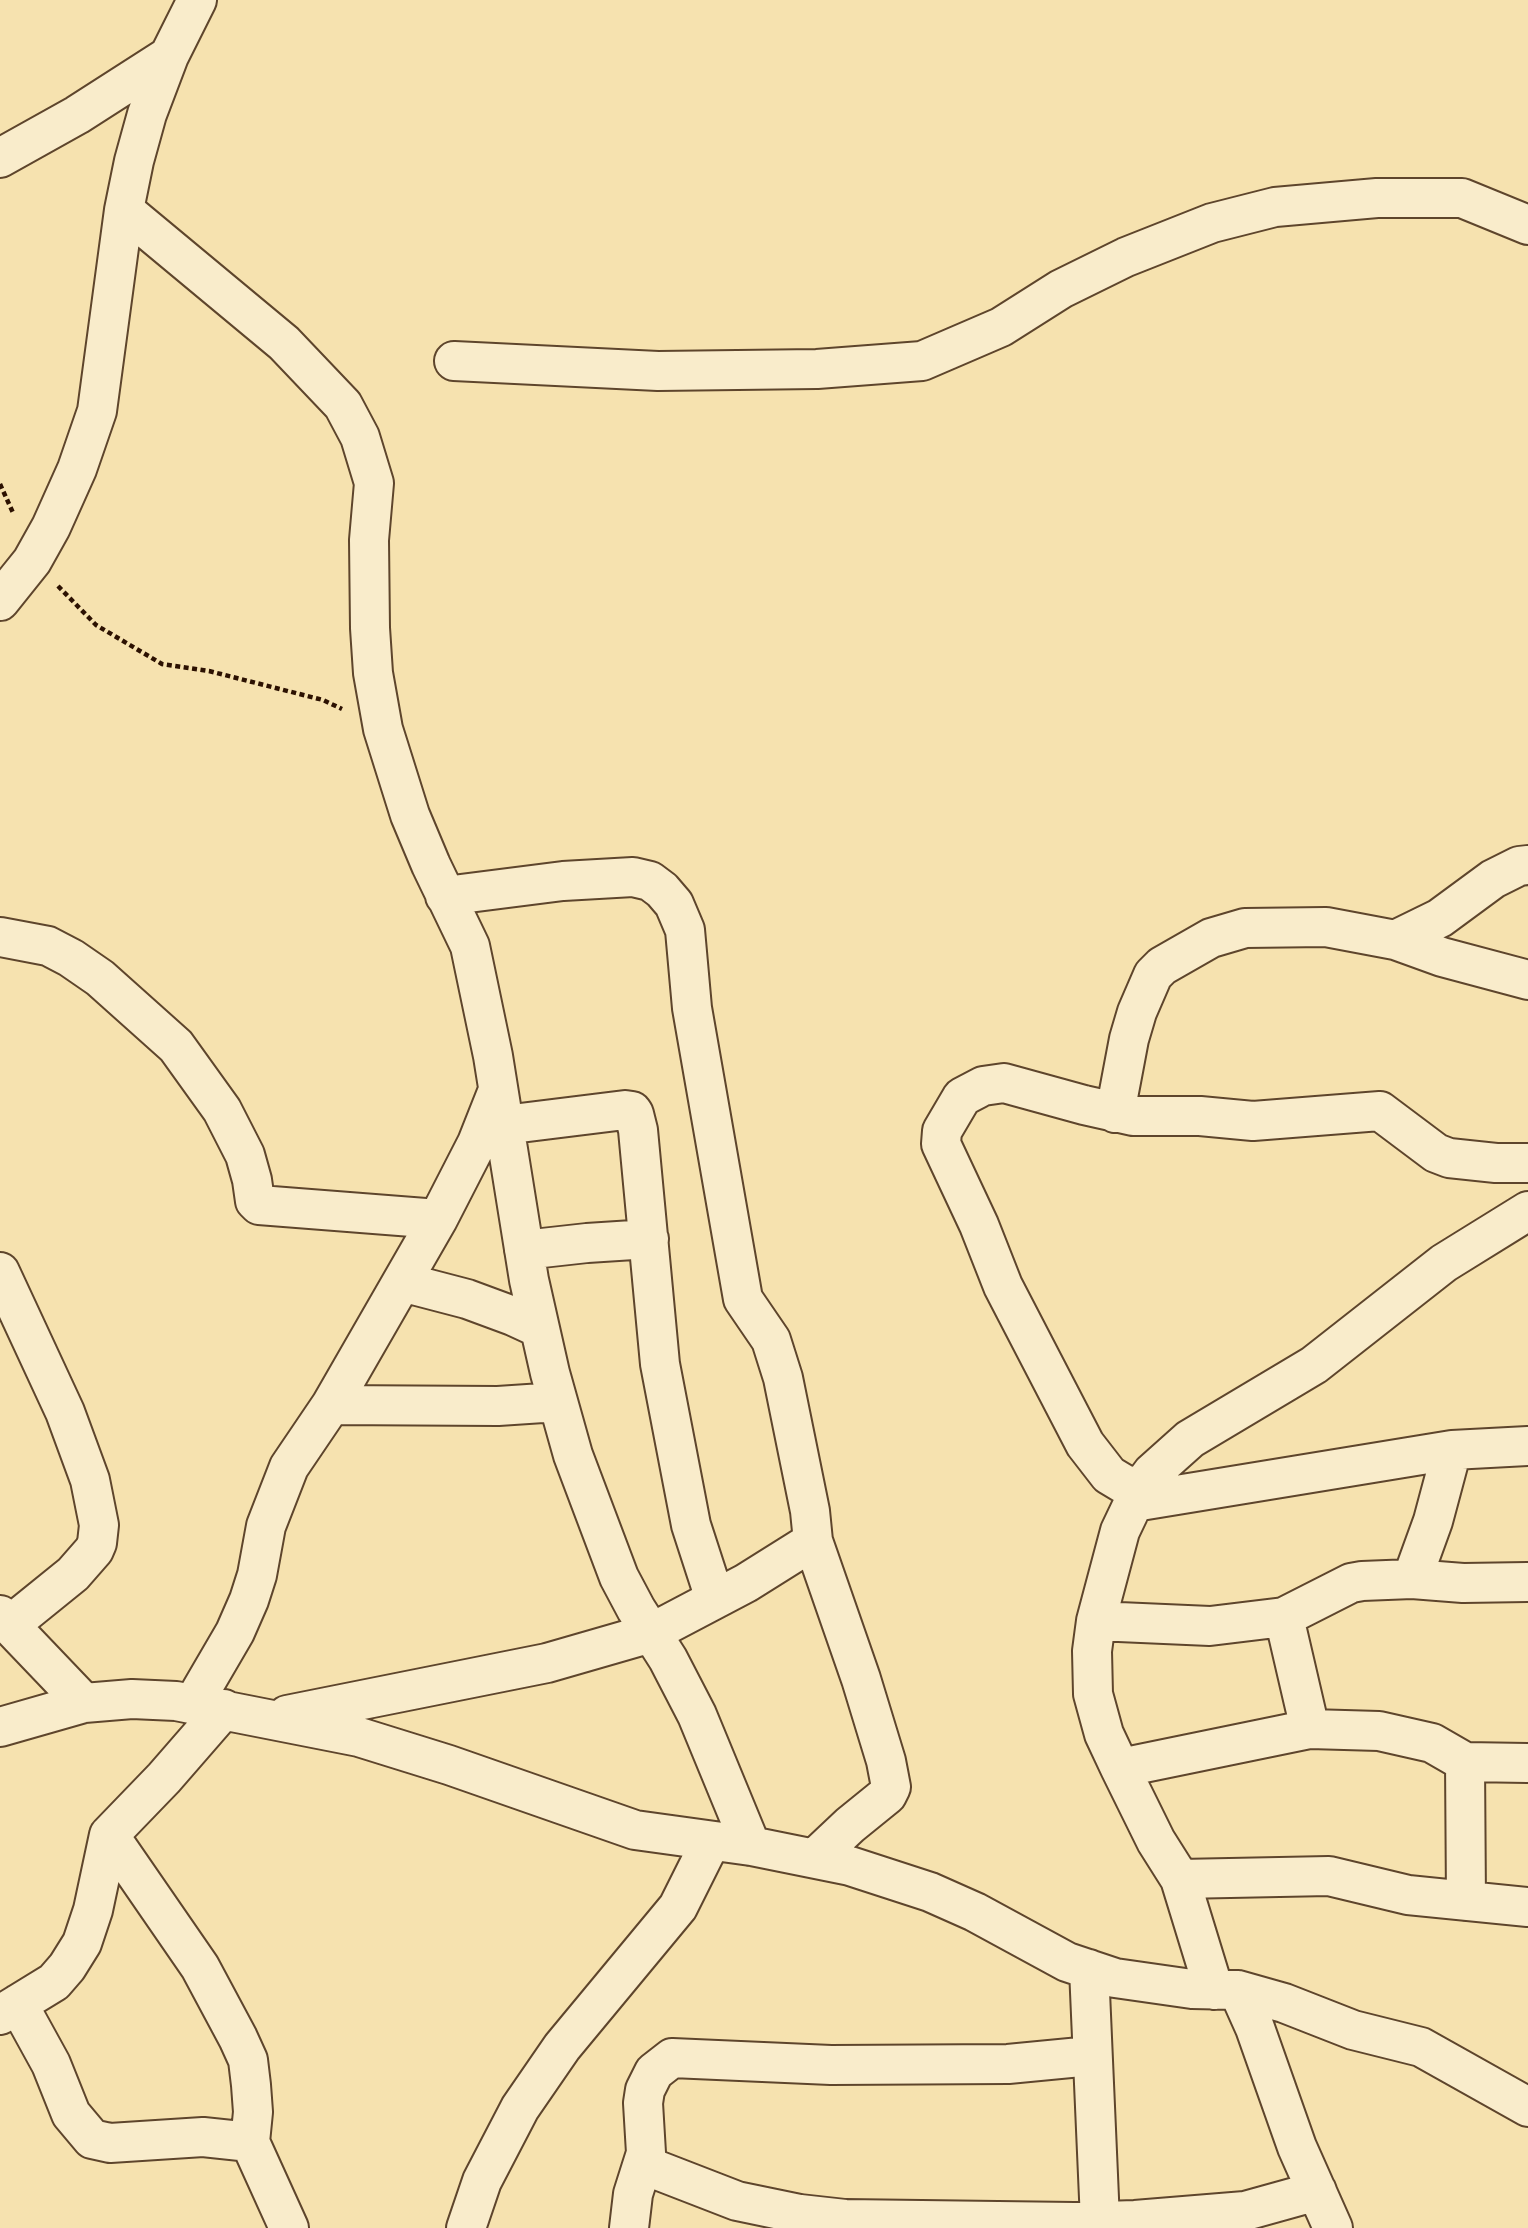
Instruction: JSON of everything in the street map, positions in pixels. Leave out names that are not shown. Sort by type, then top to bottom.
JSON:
[{"type":"street","points":[[0,601],[32,561],[51,527],[77,469],[97,411],[124,210],[144,126],[169,56],[197,0]]},
{"type":"street","points":[[0,158],[77,115],[169,56]]},
{"type":"street","points":[[454,361],[567,368],[694,371],[817,369],[922,361],[1001,327],[1060,289],[1126,257],[1212,223],[1275,207],[1377,198],[1462,198],[1528,225]]},
{"type":"street","points":[[124,210],[284,343],[343,404],[370,466],[374,483],[369,540],[370,628],[373,673],[383,729],[401,792],[445,896],[470,946],[511,1158],[524,1251],[539,1328],[558,1402],[573,1455],[620,1577],[697,1715],[751,1846]]},
{"type":"street","points":[[1395,940],[1440,918],[1493,879],[1519,866],[1528,865]]},
{"type":"street","points":[[445,896],[563,881],[633,877],[650,881],[663,890],[674,904],[685,930],[692,1008],[743,1299],[771,1340],[783,1378],[808,1502],[813,1541],[861,1679],[886,1761],[891,1787],[887,1795],[815,1858]]},
{"type":"street","points":[[1115,1113],[1129,1039],[1153,975],[1162,966],[1212,938],[1245,928],[1326,927],[1395,940],[1442,957],[1528,980]]},
{"type":"street","points":[[0,937],[48,946],[71,958],[100,978],[176,1046],[222,1110],[245,1154],[255,1201],[259,1205],[438,1219]]},
{"type":"street","points":[[1137,1496],[1109,1475],[1085,1444],[1003,1286],[979,1225],[941,1144],[942,1131],[962,1097],[983,1086],[1016,1085],[1133,1116],[1200,1116],[1253,1121],[1380,1111],[1436,1153],[1449,1158],[1484,1163],[1528,1163]]},
{"type":"street","points":[[250,2142],[203,2137],[110,2143],[92,2139],[71,2114],[51,2064],[9,2010],[54,1982],[82,1943],[93,1910],[109,1835],[164,1778],[208,1706],[249,1600],[257,1575],[266,1526],[285,1476],[331,1405],[438,1219],[477,1143],[501,1108]]},
{"type":"street","points":[[501,1108],[632,1111],[636,1118],[660,1364],[691,1525],[715,1599]]},
{"type":"street","points":[[1333,2228],[1297,2147],[1255,2028],[1226,1990],[1180,1878],[1156,1842],[1104,1734],[1093,1694],[1092,1651],[1096,1620],[1120,1531],[1137,1496],[1164,1460],[1190,1439],[1314,1365],[1444,1263],[1528,1211]]},
{"type":"street","points":[[524,1251],[649,1239]]},
{"type":"street","points":[[0,1272],[65,1412],[90,1480],[99,1525],[94,1550],[73,1574],[5,1620],[84,1703]]},
{"type":"street","points":[[402,1282],[467,1299],[539,1328]]},
{"type":"street","points":[[331,1405],[498,1406],[558,1402]]},
{"type":"street","points":[[1137,1496],[1452,1450],[1528,1446]]},
{"type":"street","points":[[1412,1579],[1433,1521],[1452,1450]]},
{"type":"street","points":[[270,1718],[502,1674],[651,1633],[746,1583],[813,1541]]},
{"type":"street","points":[[1096,1620],[1210,1626],[1284,1617],[1352,1583],[1412,1579],[1463,1583],[1528,1582]]},
{"type":"street","points":[[1284,1617],[1311,1729]]},
{"type":"street","points":[[0,1727],[84,1703],[132,1699],[208,1706],[359,1737],[635,1830],[815,1858],[930,1892],[975,1912],[1067,1962],[1115,1978],[1226,1990],[1284,2003],[1353,2030],[1421,2047],[1528,2107]]},
{"type":"street","points":[[1120,1768],[1311,1729],[1379,1731],[1432,1742],[1465,1762],[1528,1763]]},
{"type":"street","points":[[1465,1762],[1466,1901]]},
{"type":"street","points":[[109,1835],[200,1967],[238,2038],[248,2060],[251,2085],[253,2112],[250,2142],[289,2228]]},
{"type":"street","points":[[466,2228],[482,2181],[520,2108],[562,2047],[678,1907],[711,1841]]},
{"type":"street","points":[[1180,1878],[1329,1876],[1399,1894],[1528,1907]]},
{"type":"street","points":[[1089,1969],[1100,2221]]},
{"type":"street","points":[[629,2228],[633,2194],[646,2154],[643,2103],[645,2090],[654,2072],[672,2058],[831,2065],[1007,2064],[1091,2056]]},
{"type":"street","points":[[1483,2082],[1528,2078]]},
{"type":"street","points":[[644,2165],[737,2201],[800,2214],[845,2219],[1100,2221],[1245,2211],[1317,2191]]},
{"type":"path","points":[[0,484],[32,561],[96,625],[162,664],[209,671],[323,700],[383,729]]}]
